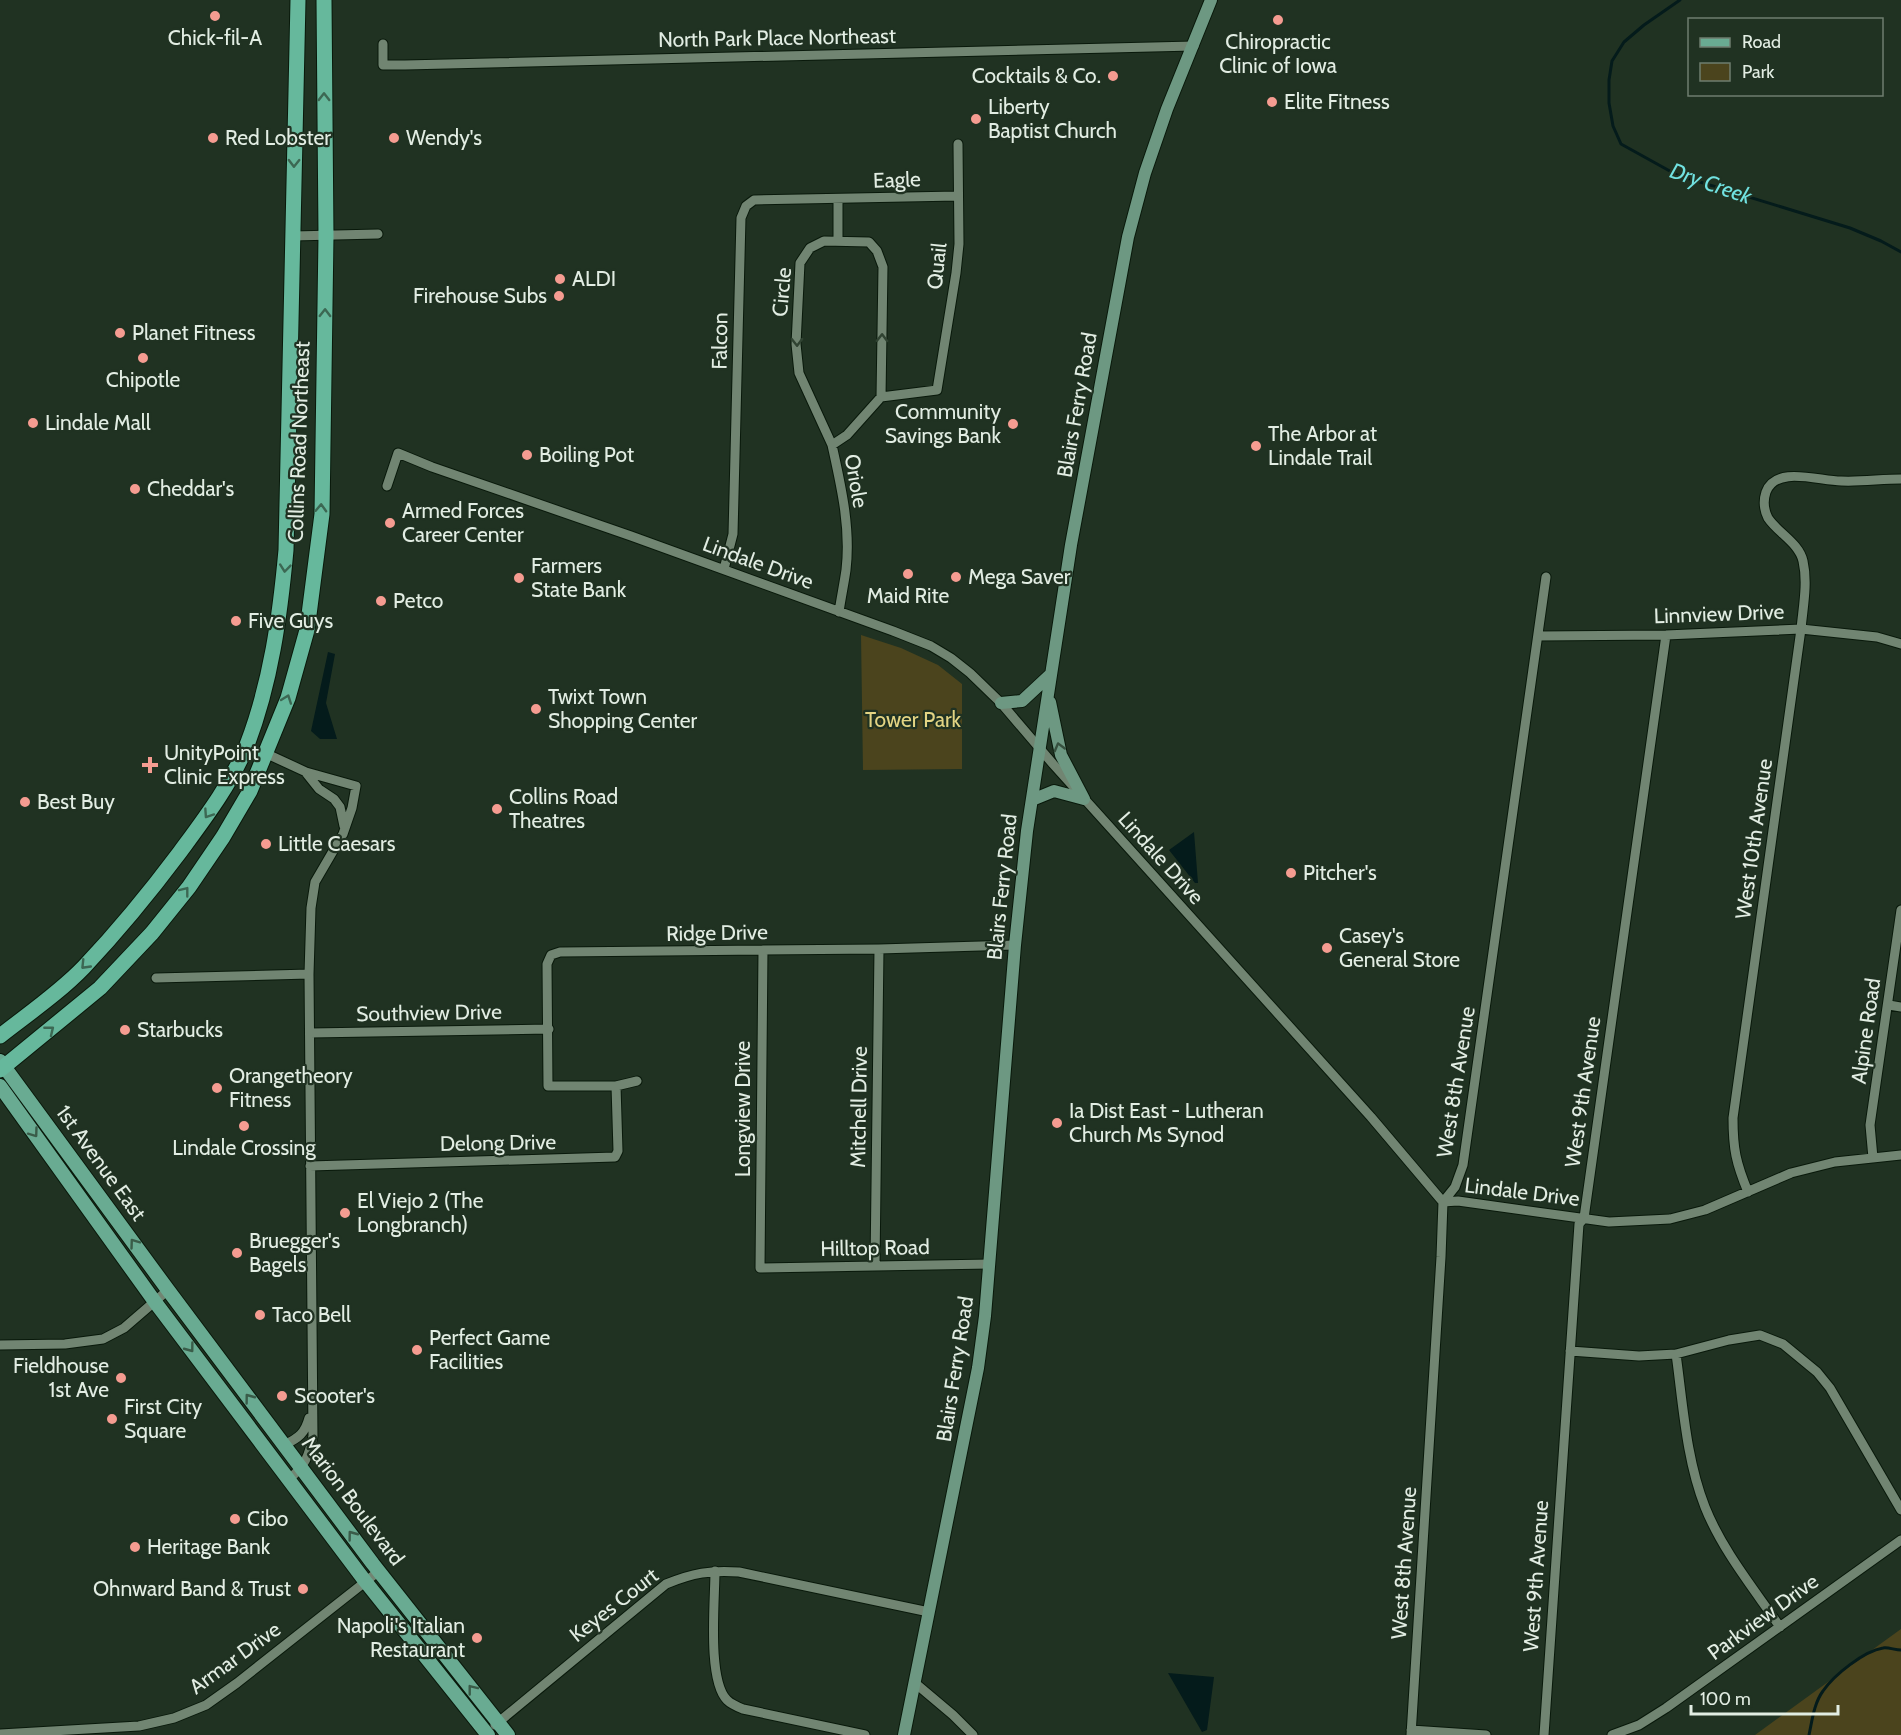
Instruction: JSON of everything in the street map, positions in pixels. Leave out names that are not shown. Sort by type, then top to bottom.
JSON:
[{"type":"highway","name":"Collins Road Northeast","points":[[0,1036],[82,969],[128,918],[204,820],[228,784],[247,745],[266,685],[279,619],[286,550],[298,0]]},
{"type":"highway","name":"Collins Road Northeast","points":[[2,1066],[100,988],[152,933],[189,887],[223,837],[250,791],[288,698],[307,630],[322,514],[326,236],[324,0]]},
{"type":"main road","name":"Blairs Ferry Road","points":[[904,1735],[978,1368],[990,1264],[1015,945],[1039,749],[1073,536],[1128,237],[1147,166],[1167,109],[1211,0]]},
{"type":"main road","points":[[1001,703],[1023,701],[1051,674]]},
{"type":"main road","points":[[1048,690],[1061,755],[1084,799]]},
{"type":"main road","points":[[1032,800],[1054,791],[1084,799]]},
{"type":"main road","name":"1st Avenue East","points":[[2,1066],[168,1290]]},
{"type":"main road","name":"1st Avenue East","points":[[0,1086],[154,1302]]},
{"type":"main road","name":"Marion Boulevard","points":[[168,1290],[379,1571],[508,1735]]},
{"type":"main road","name":"Marion Boulevard","points":[[154,1302],[365,1581],[487,1733]]},
{"type":"street","name":"North Park Place Northeast","points":[[383,44],[383,65],[1192,49]]},
{"type":"street","name":"Quail","points":[[881,397],[937,390],[959,244],[958,144]]},
{"type":"street","name":"Eagle","points":[[838,200],[958,196]]},
{"type":"street","name":"Falcon","points":[[724,569],[734,534],[741,218],[746,206],[754,200],[838,200]]},
{"type":"street","points":[[838,200],[838,241]]},
{"type":"street","points":[[293,236],[378,234]]},
{"type":"street","name":"Circle","points":[[832,445],[799,373],[796,344],[800,263],[810,248],[824,241],[869,242],[878,251],[883,267],[881,397]]},
{"type":"street","name":"Oriole","points":[[838,612],[846,569],[846,536],[842,492],[832,445],[846,435],[881,397]]},
{"type":"street","name":"Lindale Drive","points":[[387,486],[398,453],[724,569],[931,646],[951,658],[1001,703],[1039,749],[1371,1117],[1443,1202],[1458,1201],[1609,1222],[1670,1220],[1705,1210],[1791,1173],[1835,1162],[1901,1155]]},
{"type":"street","name":"West 10th Avenue","points":[[1748,1192],[1738,1168],[1733,1147],[1733,1118],[1804,596],[1803,558],[1768,517],[1763,502],[1767,489],[1774,480],[1786,476],[1841,481],[1901,479]]},
{"type":"street","name":"West 8th Avenue","points":[[1411,1732],[1443,1202],[1455,1187],[1463,1165],[1546,577]]},
{"type":"street","name":"Linnview Drive","points":[[1538,636],[1666,635],[1801,629],[1877,637],[1901,644]]},
{"type":"street","name":"West 9th Avenue","points":[[1544,1735],[1579,1224],[1584,1218],[1666,635]]},
{"type":"street","points":[[265,753],[306,772],[356,786],[345,828],[315,882],[311,908],[309,974],[313,1436],[302,1468],[289,1479]]},
{"type":"street","points":[[306,772],[319,789],[340,807],[345,828]]},
{"type":"street","name":"Alpine Road","points":[[1873,1158],[1870,1125],[1901,910]]},
{"type":"street","name":"Ridge Drive","points":[[616,1086],[548,1086],[547,964],[551,956],[560,952],[879,949],[1015,945]]},
{"type":"street","name":"Mitchell Drive","points":[[875,1265],[879,949]]},
{"type":"street","name":"Longview Drive","points":[[760,1268],[763,950]]},
{"type":"street","points":[[156,978],[309,974]]},
{"type":"street","points":[[1889,1005],[1901,1007]]},
{"type":"street","name":"Southview Drive","points":[[310,1033],[549,1029]]},
{"type":"street","points":[[616,1086],[637,1081]]},
{"type":"street","name":"Delong Drive","points":[[310,1166],[615,1157],[618,1151],[616,1086]]},
{"type":"street","name":"Hilltop Road","points":[[760,1268],[990,1264]]},
{"type":"street","points":[[0,1345],[65,1344],[103,1339],[124,1328],[168,1290]]},
{"type":"street","points":[[1570,1351],[1639,1356],[1676,1354],[1729,1340],[1760,1335],[1783,1344],[1818,1372],[1830,1388],[1901,1510]]},
{"type":"street","points":[[1676,1354],[1694,1472],[1705,1508],[1729,1552],[1780,1627]]},
{"type":"street","points":[[284,1445],[297,1439],[306,1431],[312,1407]]},
{"type":"street","name":"Parkview Drive","points":[[1612,1735],[1638,1725],[1666,1708],[1901,1540]]},
{"type":"street","name":"Armar Drive","points":[[0,1734],[139,1726],[174,1718],[206,1705],[379,1571]]},
{"type":"street","points":[[715,1571],[714,1665],[726,1700],[743,1710],[865,1735]]},
{"type":"street","name":"Keyes Court","points":[[487,1733],[666,1584],[691,1574],[715,1571],[739,1572],[929,1612]]},
{"type":"street","points":[[915,1683],[953,1714],[973,1735]]},
{"type":"street","points":[[1411,1732],[1486,1735]]},
{"type":"green space","name":"Tower Park","points":[[861,635],[901,648],[938,665],[962,684],[962,769],[863,770]]},
{"type":"green space","points":[[1901,1629],[1901,1735],[1755,1735]]},
{"type":"water","points":[[328,652],[335,654],[326,703],[337,739],[320,739],[311,731]]},
{"type":"water","points":[[1194,832],[1198,883],[1195,883],[1169,850]]},
{"type":"water","points":[[1168,1673],[1214,1677],[1207,1730],[1202,1732]]},
{"type":"waterway","name":"Dry Creek","points":[[1680,0],[1624,42],[1612,61],[1609,103],[1613,126],[1621,144],[1677,175],[1850,228],[1901,252]]},
{"type":"waterway","name":"Dry Creek","points":[[1809,1735],[1817,1701],[1834,1678],[1875,1650],[1885,1648],[1901,1650]]},
{"type":"place","name":"Chick-fil-A","points":[[215,16]]},
{"type":"place","name":"Chiropractic Clinic of Iowa","points":[[1278,20]]},
{"type":"place","name":"Cocktails & Co.","points":[[1113,76]]},
{"type":"place","name":"Elite Fitness","points":[[1272,102]]},
{"type":"place","name":"Liberty Baptist Church","points":[[976,119]]},
{"type":"place","name":"Red Lobster","points":[[213,138]]},
{"type":"place","name":"Wendy's","points":[[394,138]]},
{"type":"place","name":"ALDI","points":[[560,279]]},
{"type":"place","name":"Firehouse Subs","points":[[559,296]]},
{"type":"place","name":"Planet Fitness","points":[[120,333]]},
{"type":"place","name":"Chipotle","points":[[143,358]]},
{"type":"place","name":"Lindale Mall","points":[[33,423]]},
{"type":"place","name":"Community Savings Bank","points":[[1013,424]]},
{"type":"place","name":"The Arbor at Lindale Trail","points":[[1256,446]]},
{"type":"place","name":"Boiling Pot","points":[[527,455]]},
{"type":"place","name":"Cheddar's","points":[[135,489]]},
{"type":"place","name":"Armed Forces Career Center","points":[[390,523]]},
{"type":"place","name":"Maid Rite","points":[[908,574]]},
{"type":"place","name":"Mega Saver","points":[[956,577]]},
{"type":"place","name":"Farmers State Bank","points":[[519,578]]},
{"type":"place","name":"Petco","points":[[381,601]]},
{"type":"place","name":"Five Guys","points":[[236,621]]},
{"type":"place","name":"Twixt Town Shopping Center","points":[[536,709]]},
{"type":"place","name":"UnityPoint Clinic Express","points":[[150,765]]},
{"type":"place","name":"Best Buy","points":[[25,802]]},
{"type":"place","name":"Collins Road Theatres","points":[[497,809]]},
{"type":"place","name":"Little Caesars","points":[[266,844]]},
{"type":"place","name":"Pitcher's","points":[[1291,873]]},
{"type":"place","name":"Casey's General Store","points":[[1327,948]]},
{"type":"place","name":"Starbucks","points":[[125,1030]]},
{"type":"place","name":"Orangetheory Fitness","points":[[217,1088]]},
{"type":"place","name":"Ia Dist East - Lutheran Church Ms Synod","points":[[1057,1123]]},
{"type":"place","name":"Lindale Crossing","points":[[244,1126]]},
{"type":"place","name":"El Viejo 2 (The Longbranch)","points":[[345,1213]]},
{"type":"place","name":"Bruegger's Bagels","points":[[237,1253]]},
{"type":"place","name":"Taco Bell","points":[[260,1315]]},
{"type":"place","name":"Perfect Game Facilities","points":[[417,1350]]},
{"type":"place","name":"Fieldhouse 1st Ave","points":[[121,1378]]},
{"type":"place","name":"Scooter's","points":[[282,1396]]},
{"type":"place","name":"First City Square","points":[[112,1419]]},
{"type":"place","name":"Cibo","points":[[235,1519]]},
{"type":"place","name":"Heritage Bank","points":[[135,1547]]},
{"type":"place","name":"Ohnward Band & Trust","points":[[303,1589]]},
{"type":"place","name":"Napoli's Italian Restaurant","points":[[477,1638]]}]
